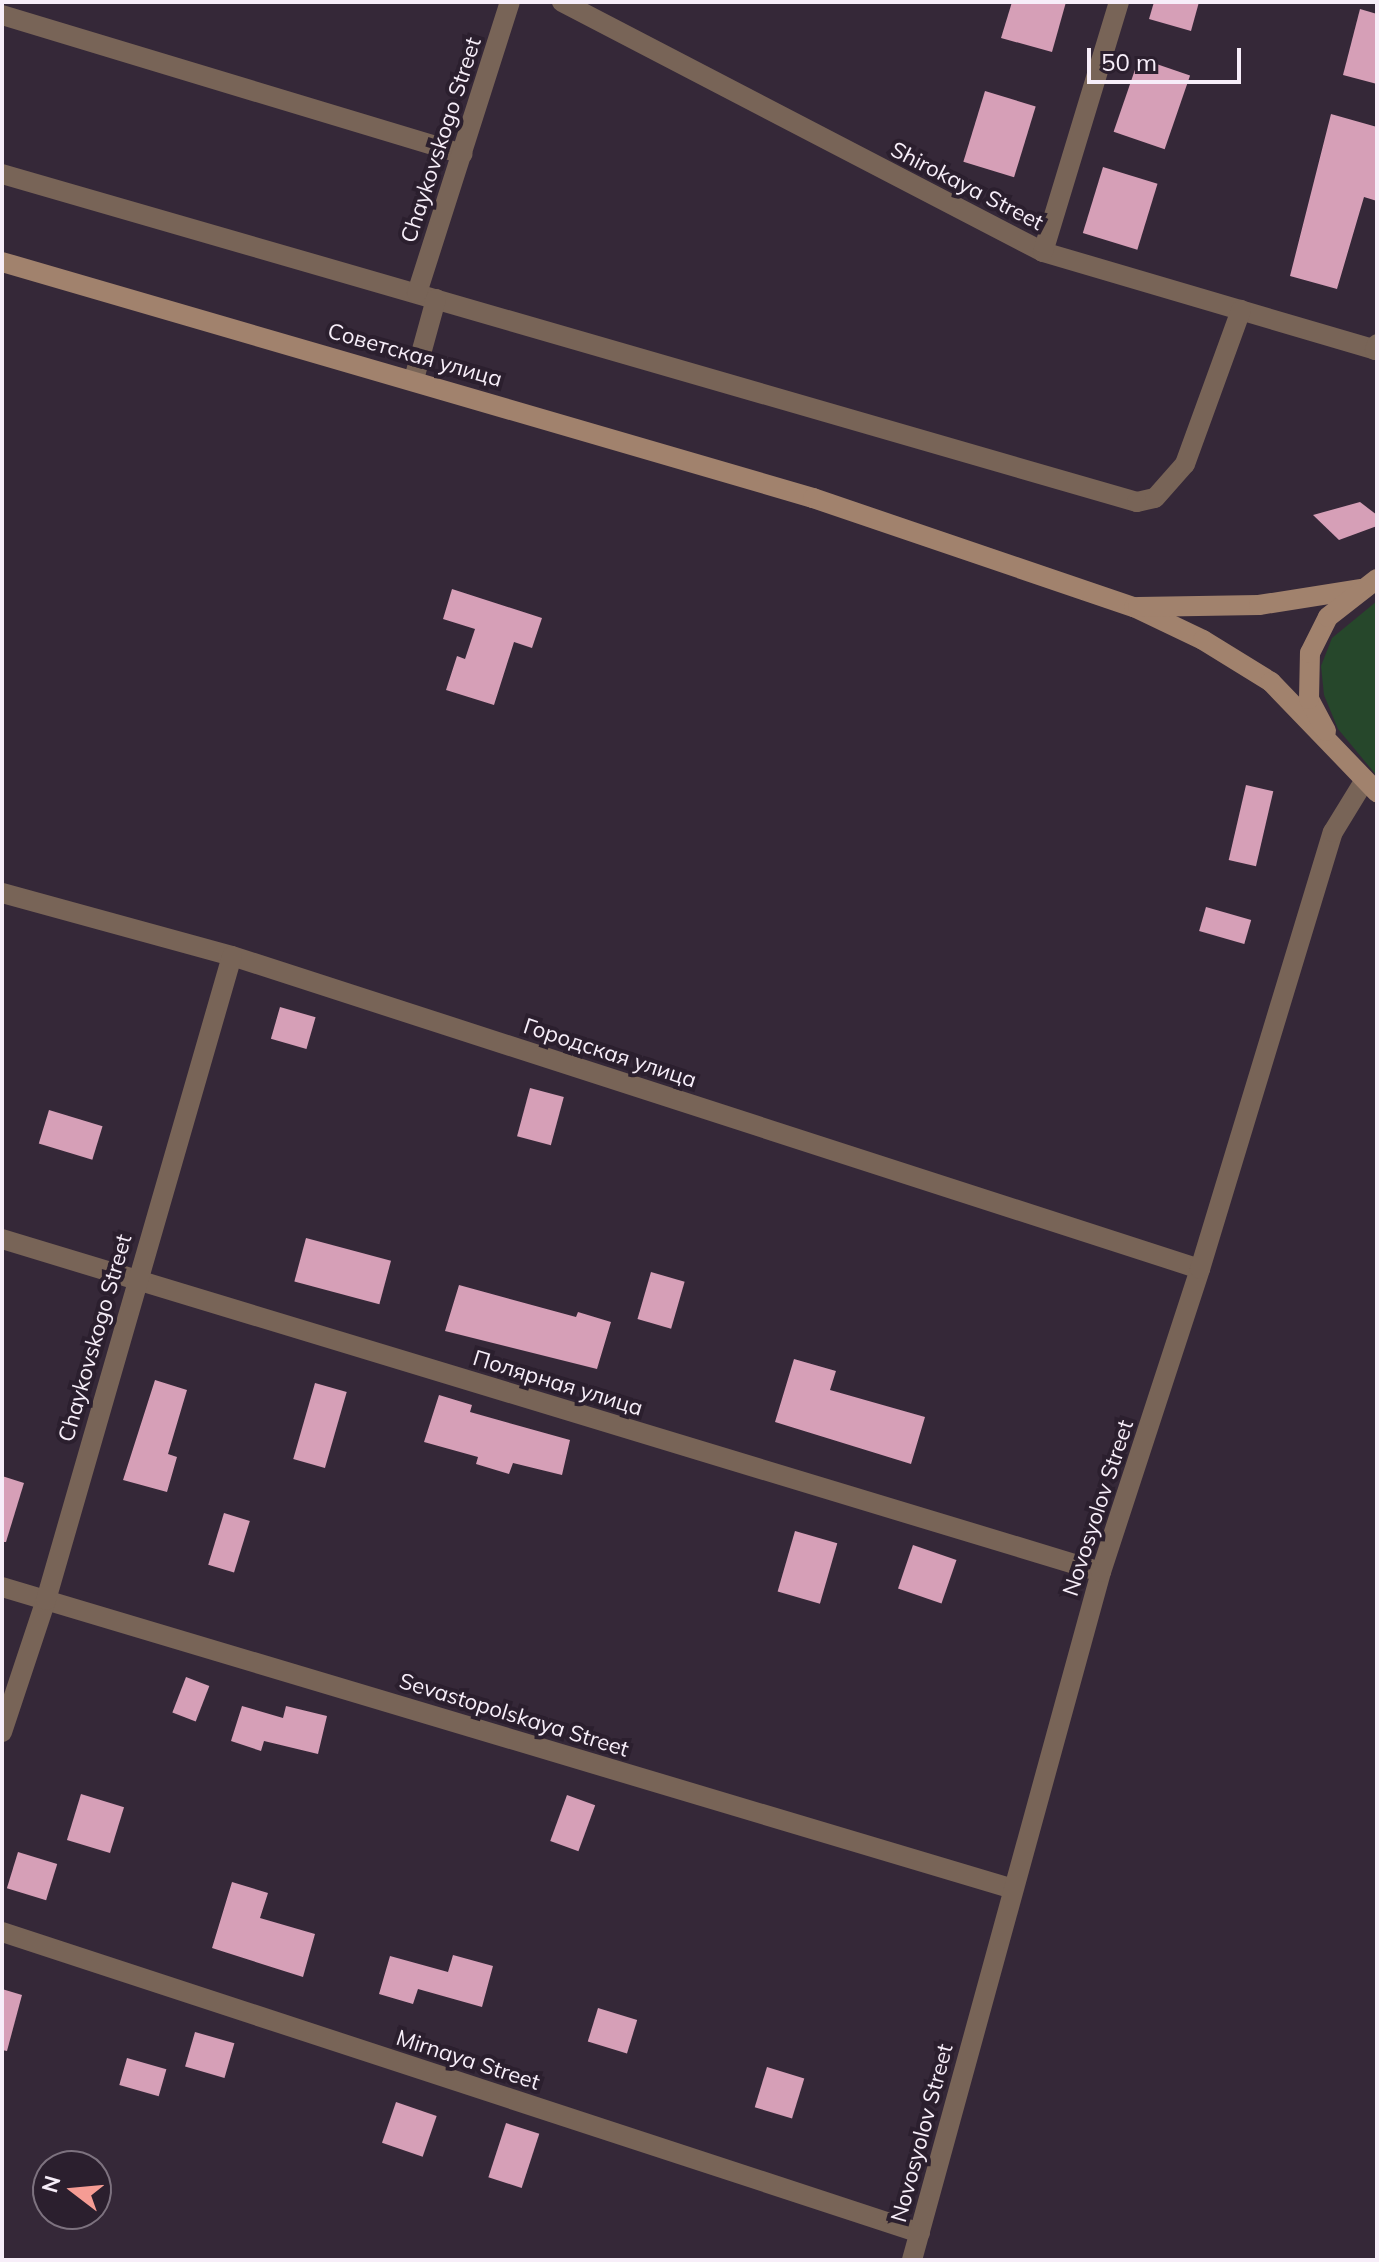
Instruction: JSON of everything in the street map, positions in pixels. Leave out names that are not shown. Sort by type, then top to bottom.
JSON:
[{"type":"main road","name":"Советская улица","points":[[2,262],[414,379],[813,498],[1134,607]]},
{"type":"main road","points":[[1134,607],[1259,605],[1368,584]]},
{"type":"main road","points":[[1339,756],[1309,699],[1310,653],[1328,617],[1368,584]]},
{"type":"main road","points":[[1134,607],[1271,682],[1370,787]]},
{"type":"street","name":"Chaykovskogo Street","points":[[414,379],[426,296],[462,154],[510,2]]},
{"type":"street","name":"Shirokaya Street","points":[[562,2],[1043,252],[1376,347]]},
{"type":"street","points":[[1043,252],[1119,2]]},
{"type":"street","points":[[2,15],[462,154]]},
{"type":"street","points":[[2,174],[1137,502],[1155,498],[1185,464],[1241,310]]},
{"type":"street","name":"Novosyolov Street","points":[[912,2260],[1101,1572],[1200,1269],[1333,832],[1370,787]]},
{"type":"street","name":"Городская улица","points":[[2,893],[232,956],[1200,1269]]},
{"type":"street","name":"Chaykovskogo Street","points":[[2,1732],[46,1600],[232,956]]},
{"type":"street","name":"Полярная улица","points":[[2,1239],[1101,1572]]},
{"type":"street","name":"Sevastopolskaya Street","points":[[2,1587],[1013,1889]]},
{"type":"street","name":"Mirnaya Street","points":[[2,1932],[920,2233]]},
{"type":"green space","points":[[1377,601],[1377,776],[1338,729],[1324,695],[1321,666],[1332,638]]},
{"type":"building","points":[[1012,2],[1066,2],[1052,52],[1001,38]]},
{"type":"building","points":[[1154,2],[1199,2],[1191,31],[1149,19]]},
{"type":"building","points":[[1360,9],[1377,14],[1377,84],[1343,75]]},
{"type":"building","points":[[1139,58],[1190,76],[1165,149],[1114,132]]},
{"type":"building","points":[[985,91],[1036,106],[1014,177],[963,162]]},
{"type":"building","points":[[1331,114],[1377,127],[1377,201],[1364,197],[1337,289],[1290,276]]},
{"type":"building","points":[[1103,167],[1158,184],[1137,250],[1083,233]]},
{"type":"building","points":[[1360,502],[1377,515],[1377,526],[1339,540],[1313,515]]},
{"type":"building","points":[[452,589],[542,618],[532,648],[514,642],[494,705],[446,690],[457,656],[465,659],[475,629],[443,619]]},
{"type":"building","points":[[1246,785],[1273,791],[1256,866],[1229,860]]},
{"type":"building","points":[[1206,907],[1251,920],[1244,944],[1199,931]]},
{"type":"building","points":[[280,1007],[316,1017],[306,1049],[271,1039]]},
{"type":"building","points":[[530,1088],[564,1097],[551,1145],[517,1136]]},
{"type":"building","points":[[49,1110],[103,1126],[92,1160],[39,1143]]},
{"type":"building","points":[[306,1238],[391,1261],[379,1304],[294,1281]]},
{"type":"building","points":[[651,1272],[685,1282],[671,1329],[637,1319]]},
{"type":"building","points":[[459,1285],[576,1317],[578,1312],[611,1322],[597,1369],[445,1331]]},
{"type":"building","points":[[794,1359],[836,1371],[830,1390],[925,1417],[911,1464],[775,1422]]},
{"type":"building","points":[[155,1380],[187,1390],[168,1454],[177,1457],[167,1492],[123,1480]]},
{"type":"building","points":[[315,1383],[347,1392],[325,1468],[293,1459]]},
{"type":"building","points":[[439,1395],[472,1405],[470,1412],[570,1440],[562,1475],[513,1463],[509,1474],[476,1464],[478,1457],[424,1442]]},
{"type":"building","points":[[2,1476],[24,1483],[6,1542],[2,1542]]},
{"type":"building","points":[[224,1513],[250,1521],[234,1573],[208,1565]]},
{"type":"building","points":[[795,1531],[837,1543],[820,1604],[778,1592]]},
{"type":"building","points":[[913,1545],[956,1560],[942,1603],[898,1588]]},
{"type":"building","points":[[186,1677],[209,1686],[196,1721],[172,1712]]},
{"type":"building","points":[[242,1706],[283,1718],[286,1706],[327,1716],[318,1754],[264,1741],[261,1751],[231,1741]]},
{"type":"building","points":[[81,1794],[124,1807],[110,1853],[67,1840]]},
{"type":"building","points":[[567,1795],[595,1805],[578,1851],[550,1841]]},
{"type":"building","points":[[18,1852],[57,1864],[46,1900],[7,1888]]},
{"type":"building","points":[[232,1882],[268,1893],[260,1918],[315,1934],[303,1977],[212,1948]]},
{"type":"building","points":[[453,1955],[493,1966],[482,2007],[418,1989],[413,2004],[379,1994],[390,1956],[448,1972]]},
{"type":"building","points":[[2,1989],[22,1995],[7,2051],[2,2050]]},
{"type":"building","points":[[598,2008],[637,2020],[627,2053],[588,2041]]},
{"type":"building","points":[[195,2032],[234,2043],[224,2078],[185,2067]]},
{"type":"building","points":[[127,2058],[166,2069],[159,2096],[119,2085]]},
{"type":"building","points":[[767,2067],[804,2078],[792,2119],[755,2107]]},
{"type":"building","points":[[396,2102],[437,2116],[423,2157],[382,2143]]},
{"type":"building","points":[[506,2123],[539,2134],[522,2188],[488,2177]]}]
